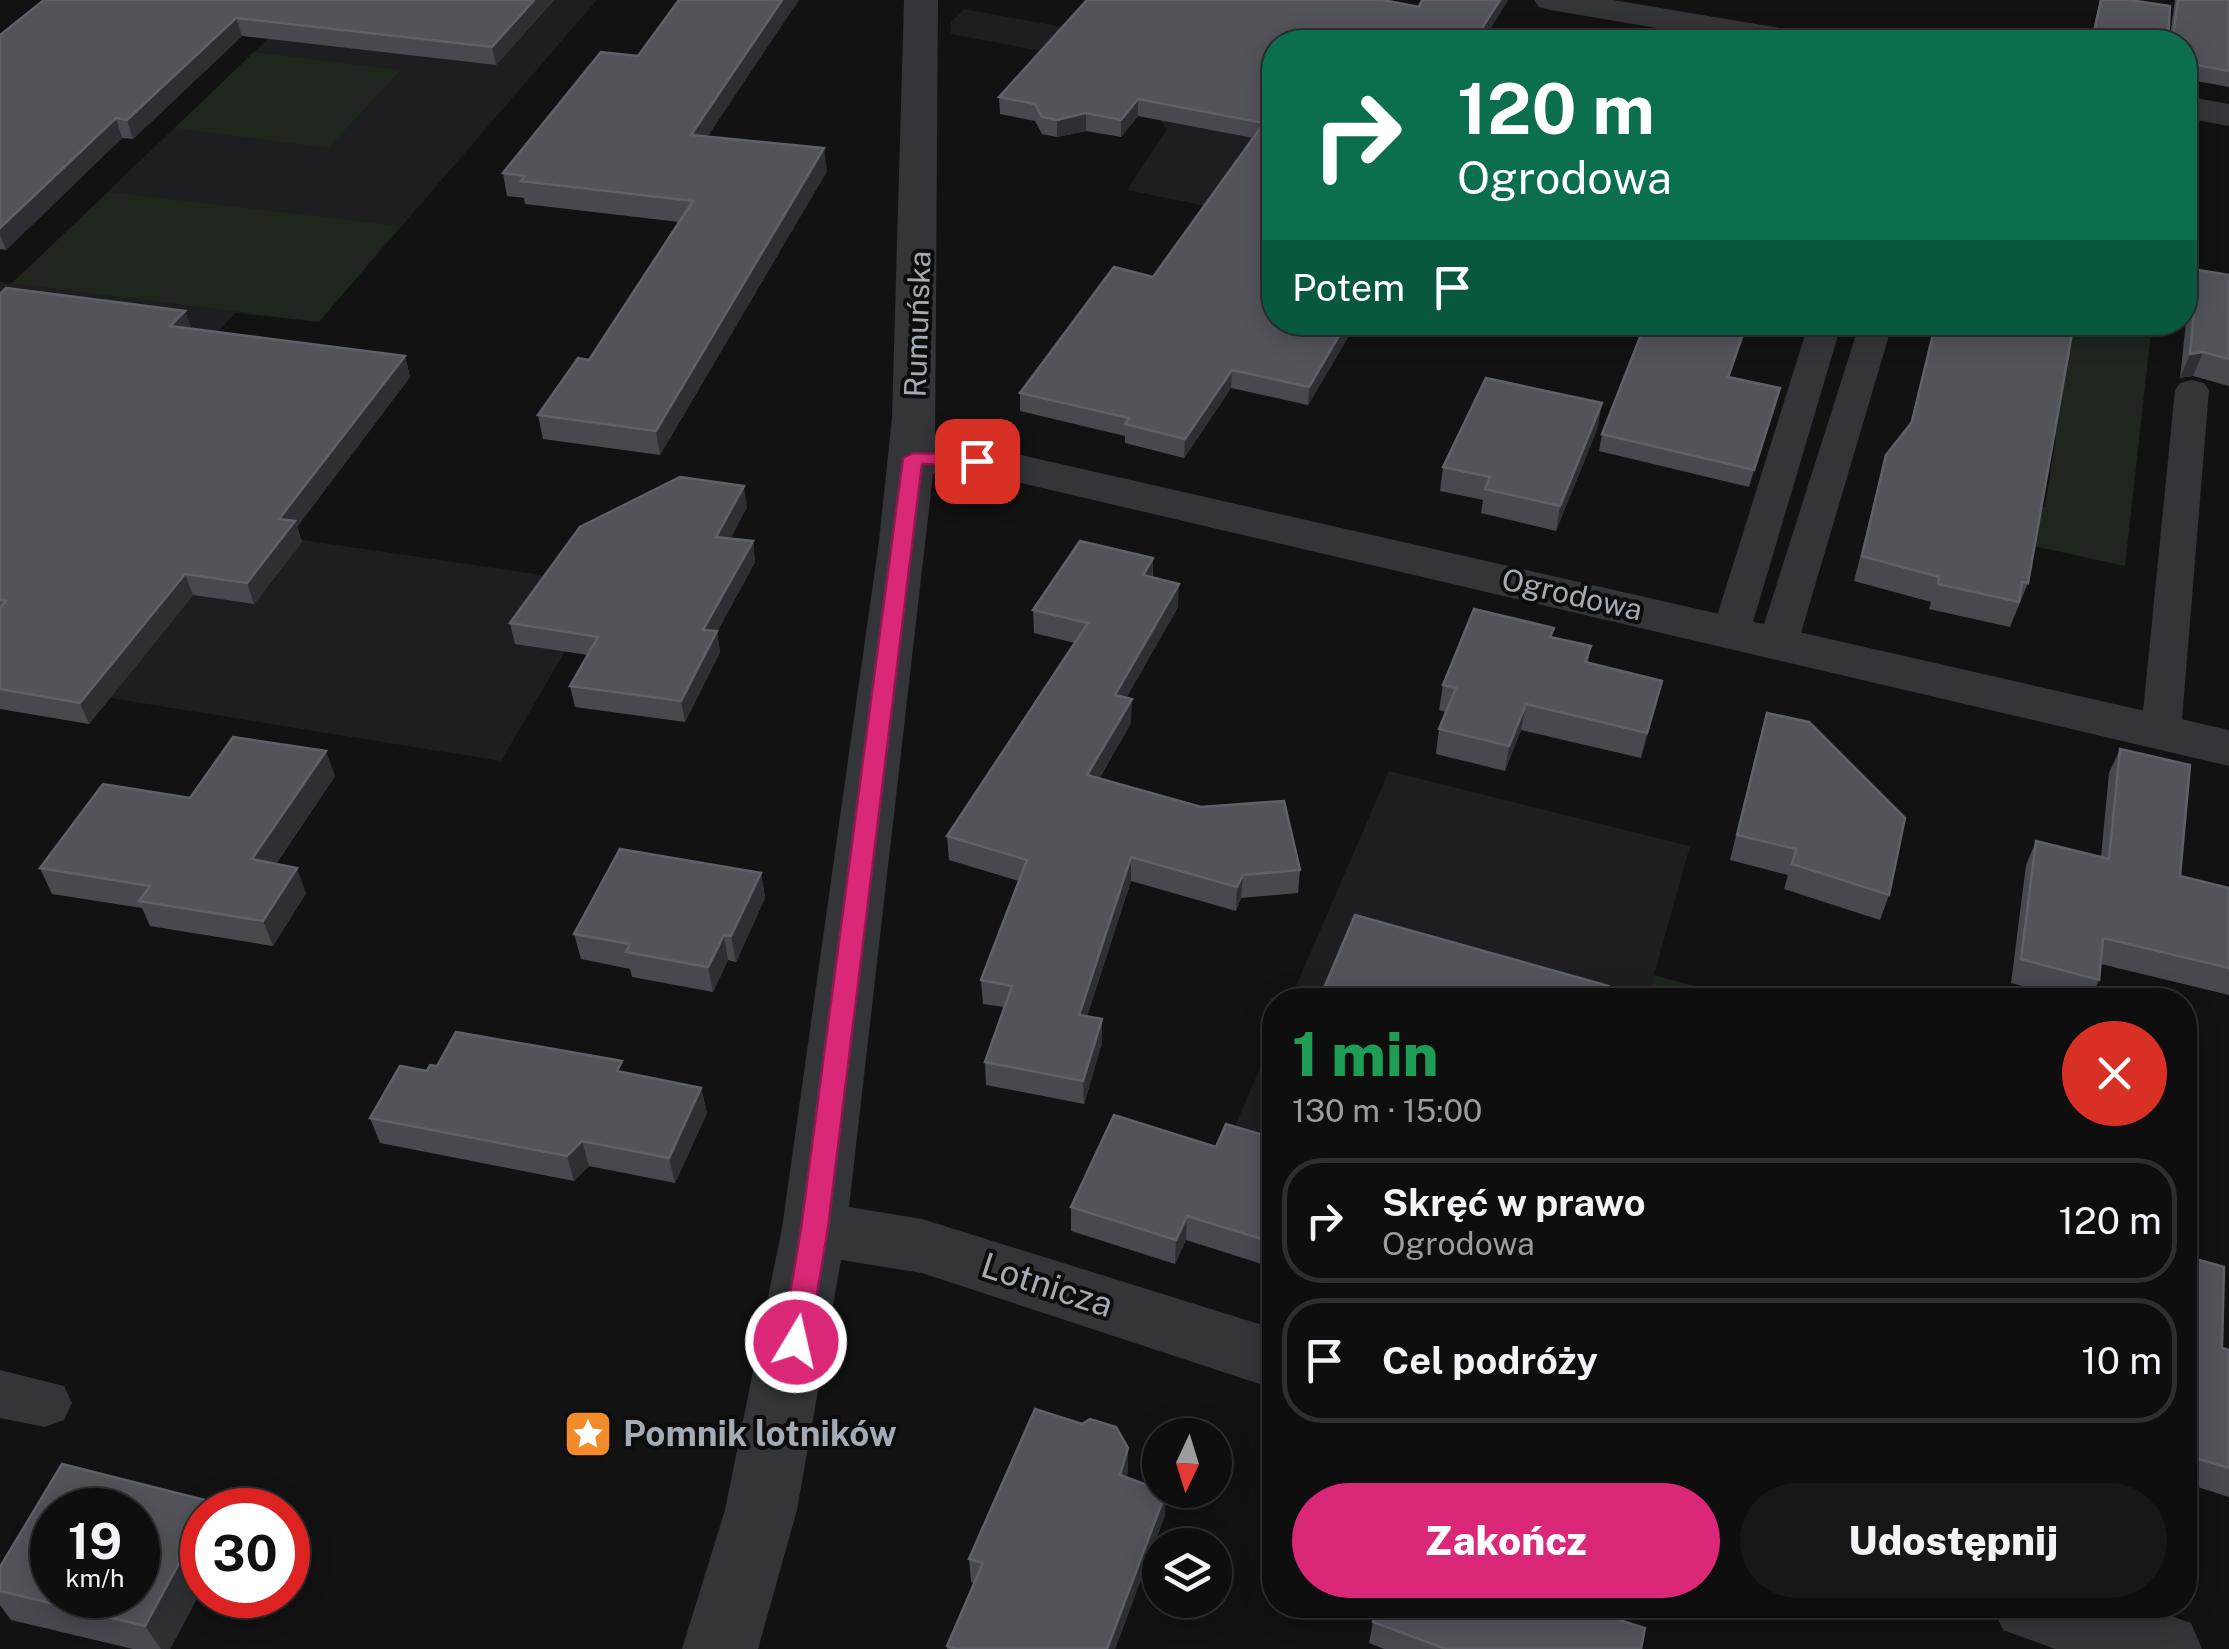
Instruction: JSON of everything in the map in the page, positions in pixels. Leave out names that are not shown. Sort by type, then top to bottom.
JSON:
[{"type":"street","name":"Rumuńska","points":[[720,1649],[761,1510],[814,1228],[913,458],[921,1],[913,0]]},
{"type":"street","points":[[1551,0],[1727,30]]},
{"type":"street","points":[[2197,109],[2229,115]]},
{"type":"street","name":"Ogrodowa","points":[[913,458],[1021,468],[2229,748]]},
{"type":"street","name":"Lotnicza","points":[[814,1228],[922,1246],[1262,1355]]},
{"type":"street","points":[[2069,1618],[2164,1649]]},
{"type":"lane","points":[[1731,632],[1822,335]]},
{"type":"lane","points":[[1778,643],[1873,335]]},
{"type":"lane","points":[[2160,732],[2192,390]]},
{"type":"shaded area","points":[[315,0],[597,0],[319,322],[235,313],[63,505],[604,584],[501,761],[67,691],[0,510],[0,282],[12,283],[299,9]]},
{"type":"shaded area","points":[[964,9],[1262,64],[1262,217],[1127,190],[1167,129],[1160,120],[1090,60],[951,34],[951,22]]},
{"type":"shaded area","points":[[254,52],[401,70],[328,148],[175,128]]},
{"type":"shaded area","points":[[109,192],[400,226],[319,322],[12,283]]},
{"type":"shaded area","points":[[2071,335],[2151,335],[2125,566],[1887,514],[2045,507],[2056,437],[1916,401],[1921,377],[2050,403],[2062,387]]},
{"type":"shaded area","points":[[1389,771],[1690,846],[1650,988],[1295,988]]},
{"type":"shaded area","points":[[1654,975],[1701,988],[1650,988]]},
{"type":"shaded area","points":[[1262,1063],[1262,1265],[1186,1240]]},
{"type":"building","points":[[44,0],[534,0],[492,47],[236,18],[127,120],[116,118],[0,228],[0,35]]},
{"type":"building","points":[[679,0],[782,0],[691,135],[824,148],[656,431],[538,415],[578,358],[589,360],[693,201],[521,181],[525,176],[503,173],[601,52],[638,56]]},
{"type":"building","points":[[1087,0],[1383,0],[1419,7],[1422,0],[1500,0],[1481,30],[1262,30],[1262,123],[1138,99],[1121,120],[1086,113],[1057,120],[1042,117],[1035,104],[999,97]]},
{"type":"building","points":[[2101,0],[2170,6],[2169,30],[2095,30]]},
{"type":"building","points":[[2178,0],[2229,0],[2229,71],[2197,65],[2197,30],[2174,30]]},
{"type":"building","points":[[1262,126],[1262,335],[1339,335],[1309,387],[1232,370],[1185,439],[1125,424],[1129,418],[1020,393],[1114,267],[1153,277]]},
{"type":"building","points":[[2198,270],[2229,275],[2229,359],[2203,352],[2190,354],[2192,335],[2197,335]]},
{"type":"building","points":[[6,288],[185,311],[170,326],[405,356],[279,519],[295,521],[247,583],[185,574],[80,703],[0,689],[0,608],[6,601],[0,600],[0,294]]},
{"type":"building","points":[[1641,335],[1743,335],[1728,377],[1780,388],[1754,470],[1602,434]]},
{"type":"building","points":[[1933,335],[2072,335],[2028,583],[2022,582],[2019,602],[1938,584],[1939,577],[1862,556],[1886,455],[1912,422]]},
{"type":"building","points":[[1486,378],[1602,403],[1560,506],[1485,489],[1490,477],[1443,467]]},
{"type":"building","points":[[680,477],[744,486],[716,537],[753,541],[703,630],[717,631],[681,701],[570,686],[598,637],[510,623],[580,527]]},
{"type":"building","points":[[1080,541],[1153,558],[1143,575],[1179,584],[1115,695],[1132,699],[1087,775],[1201,807],[1284,801],[1300,870],[1243,875],[1237,887],[1131,857],[1079,1015],[1102,1019],[1083,1081],[985,1062],[1012,986],[981,980],[1027,860],[947,836],[1088,623],[1033,610]]},
{"type":"building","points":[[1474,609],[1554,628],[1550,637],[1591,646],[1585,662],[1662,681],[1647,733],[1526,704],[1509,746],[1439,729],[1456,688],[1443,685]]},
{"type":"building","points":[[1767,713],[1809,722],[1905,818],[1889,895],[1792,864],[1796,849],[1737,835]]},
{"type":"building","points":[[233,737],[326,751],[252,859],[297,868],[263,921],[139,901],[150,886],[40,868],[103,784],[190,798]]},
{"type":"building","points":[[2120,749],[2190,765],[2180,876],[2229,888],[2229,968],[2103,938],[2099,980],[2021,959],[2036,841],[2109,859]]},
{"type":"building","points":[[620,849],[761,873],[731,936],[724,935],[708,967],[626,952],[630,944],[574,934]]},
{"type":"building","points":[[1355,915],[1609,986],[1608,988],[1324,988]]},
{"type":"building","points":[[456,1032],[622,1061],[617,1071],[701,1088],[669,1158],[582,1141],[567,1156],[370,1118],[400,1066],[427,1071],[430,1065],[437,1066]]},
{"type":"building","points":[[1114,1115],[1216,1147],[1226,1124],[1262,1135],[1262,1239],[1187,1216],[1176,1240],[1071,1207]]},
{"type":"building","points":[[2197,1259],[2224,1267],[2222,1348],[2229,1350],[2229,1468],[2197,1459]]},
{"type":"building","points":[[1035,1409],[1082,1424],[1090,1419],[1116,1427],[1128,1448],[1120,1475],[1142,1483],[1142,1508],[1160,1508],[1152,1528],[1142,1528],[1142,1556],[1107,1649],[947,1646],[983,1563],[969,1559]]},
{"type":"building","points":[[62,1464],[157,1488],[48,1488]]},
{"type":"building","points":[[160,1489],[180,1494],[180,1562],[160,1598]]},
{"type":"building","points":[[30,1517],[30,1598],[0,1591],[0,1567]]},
{"type":"building","points":[[112,1618],[149,1618],[145,1626]]},
{"type":"building","points":[[1374,1618],[1613,1618],[1645,1628],[1641,1649],[1446,1649],[1373,1622]]},
{"type":"place","name":"Pomnik lotników","points":[[588,1434]]},
{"type":"route","points":[[796,1342],[913,458],[977,461]]}]
